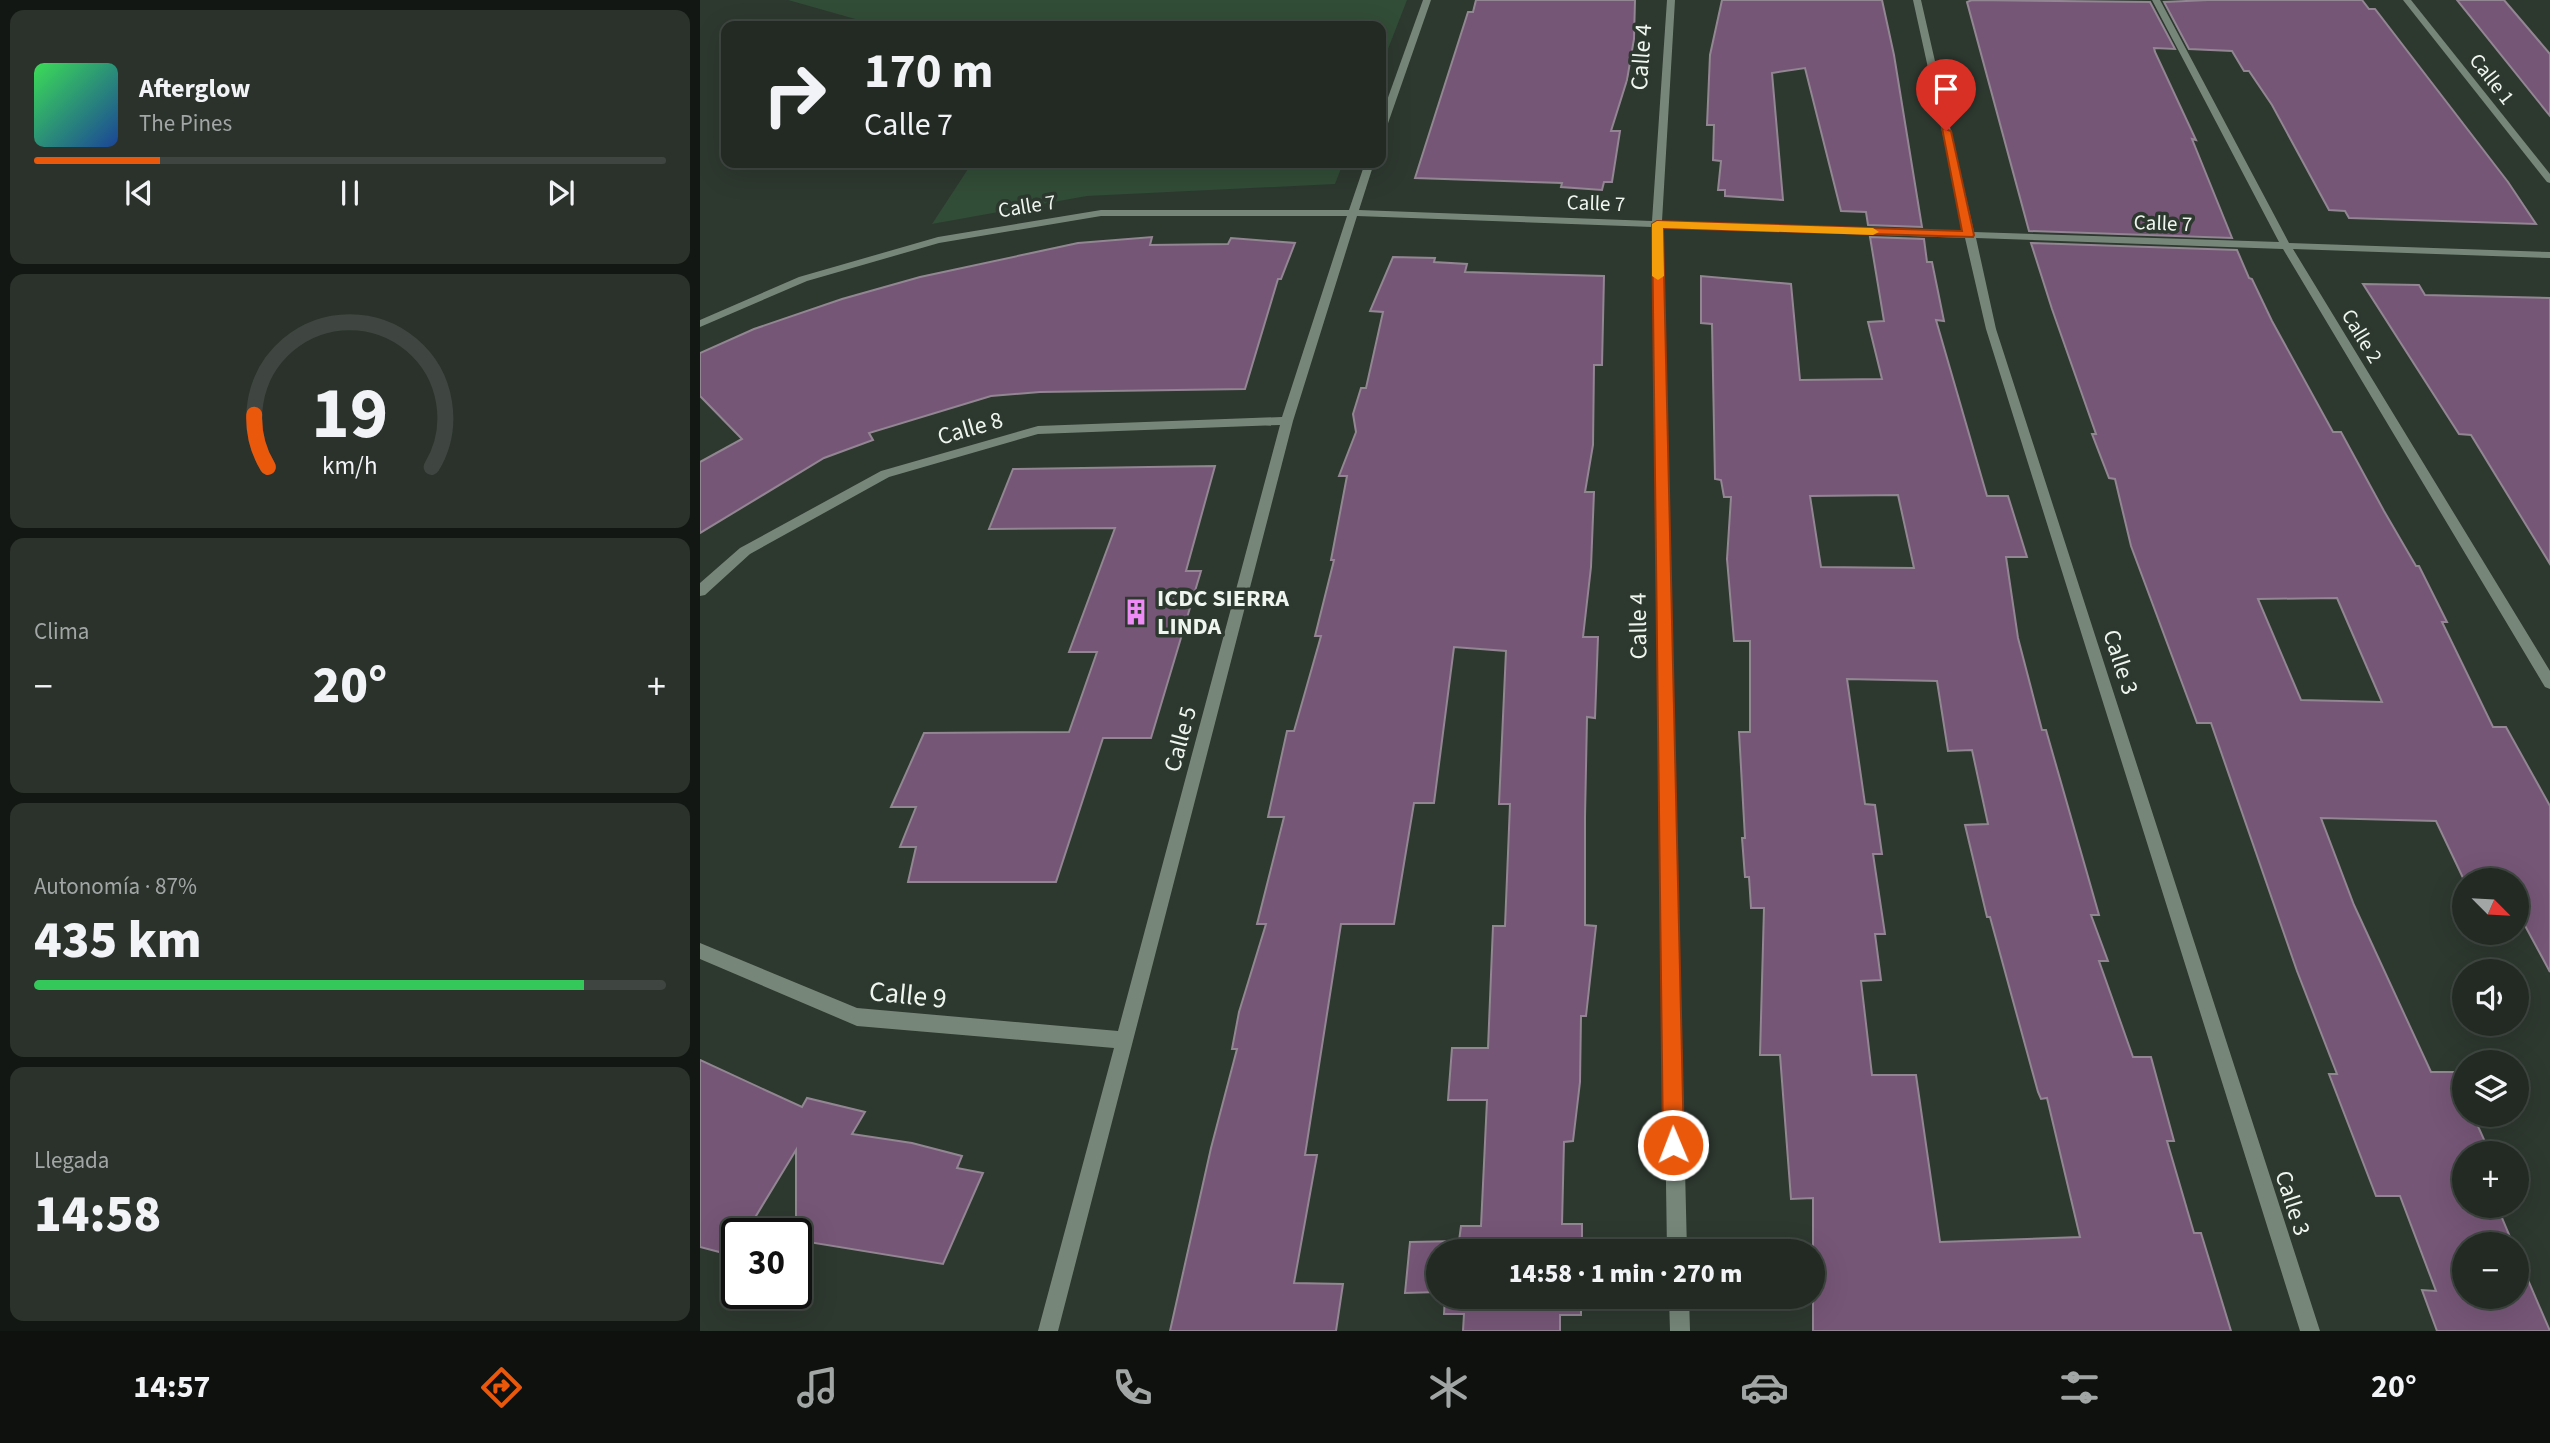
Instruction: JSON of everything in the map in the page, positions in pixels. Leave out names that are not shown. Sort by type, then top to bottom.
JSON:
[{"type":"street","points":[[1386,115],[1427,0]]},
{"type":"street","name":"Calle 4","points":[[1671,0],[1657,224],[1677,1239]]},
{"type":"street","name":"Calle 3","points":[[1917,0],[1969,235],[1996,342],[2310,1331]]},
{"type":"street","name":"Calle 2","points":[[2156,0],[2286,246],[2550,683]]},
{"type":"street","name":"Calle 1","points":[[2407,0],[2550,180]]},
{"type":"street","name":"Calle 5","points":[[1048,1331],[1287,421],[1367,168]]},
{"type":"street","name":"Calle 7","points":[[700,324],[803,279],[938,240],[1101,213],[1351,213],[2550,255]]},
{"type":"street","name":"Calle 8","points":[[700,591],[745,551],[885,474],[1038,430],[1287,421]]},
{"type":"street","name":"Calle 9","points":[[700,951],[857,1017],[1124,1040]]},
{"type":"street","points":[[1679,1309],[1680,1331]]},
{"type":"green space","points":[[788,0],[1407,0],[1386,54],[1386,21],[862,21]]},
{"type":"green space","points":[[969,168],[1341,168],[1335,184],[1087,196],[932,224]]},
{"type":"building","points":[[1476,0],[1635,0],[1634,39],[1627,80],[1611,131],[1620,131],[1612,182],[1604,182],[1602,190],[1561,187],[1562,183],[1415,178],[1468,12],[1473,12]]},
{"type":"building","points":[[1722,0],[1882,0],[1894,55],[1922,227],[1868,225],[1866,212],[1841,211],[1805,68],[1772,73],[1783,200],[1725,196],[1725,190],[1718,190],[1721,161],[1713,160],[1714,125],[1707,125],[1710,55]]},
{"type":"building","points":[[2362,0],[2369,9],[2375,9],[2508,182],[2536,224],[2349,218],[2345,211],[2329,210],[2272,105],[2249,71],[2244,71],[2232,51],[2189,49],[2164,2]]},
{"type":"building","points":[[2457,0],[2504,0],[2550,54],[2550,116]]},
{"type":"building","points":[[1967,2],[2150,2],[2175,49],[2154,48],[2155,52],[2196,140],[2192,139],[2232,238],[2029,231]]},
{"type":"building","points":[[1152,237],[1150,245],[1228,244],[1231,238],[1295,243],[1281,279],[1278,279],[1245,389],[1040,392],[991,396],[869,433],[873,440],[824,458],[700,533],[700,462],[742,439],[700,396],[700,353],[754,329],[842,299],[920,277],[1078,243]]},
{"type":"building","points":[[1870,237],[1924,239],[1927,262],[1932,262],[1944,321],[1936,320],[1987,496],[2008,496],[2027,557],[2006,557],[2018,638],[2042,730],[2046,730],[2099,915],[2091,915],[2108,961],[2099,961],[2133,1057],[2151,1057],[2174,1141],[2167,1141],[2194,1233],[2201,1233],[2231,1331],[1813,1331],[1813,1309],[1825,1309],[1825,1239],[1813,1239],[1813,1198],[1791,1199],[1780,1055],[1760,1055],[1764,908],[1751,908],[1749,877],[1745,877],[1739,732],[1750,732],[1750,641],[1734,641],[1727,559],[1731,497],[1724,497],[1721,480],[1715,479],[1712,324],[1701,323],[1701,276],[1791,284],[1800,380],[1882,379],[1868,322],[1884,321]],"holes":[[[1898,495],[1914,568],[1821,567],[1810,496]],[[1847,679],[1937,681],[1948,751],[1972,750],[1988,824],[1965,825],[1987,917],[1990,917],[2038,1092],[2041,1099],[2047,1098],[2080,1237],[1940,1242],[1916,1075],[1872,1075],[1861,981],[1881,980],[1875,934],[1885,934],[1873,854],[1882,854],[1875,805],[1865,804]]]},
{"type":"building","points":[[2031,243],[2237,250],[2249,278],[2252,279],[2333,432],[2341,432],[2416,566],[2419,566],[2447,622],[2442,622],[2493,727],[2506,727],[2550,806],[2550,972],[2529,933],[2529,868],[2458,868],[2436,821],[2321,818],[2354,905],[2431,1072],[2452,1072],[2452,1127],[2478,1127],[2485,1141],[2452,1141],[2452,1218],[2502,1218],[2508,1232],[2452,1232],[2452,1309],[2529,1309],[2529,1282],[2550,1331],[2437,1331],[2422,1290],[2436,1291],[2400,1196],[2376,1196],[2329,1074],[2337,1074],[2297,971],[2211,723],[2197,723],[2131,546],[2115,479],[2109,478],[2092,434],[2096,434]],"holes":[[[2337,598],[2382,702],[2301,700],[2258,599]]]},
{"type":"building","points":[[1393,257],[1435,258],[1434,262],[1467,264],[1465,272],[1604,276],[1602,365],[1594,365],[1593,445],[1585,492],[1594,492],[1591,567],[1583,637],[1598,637],[1595,718],[1587,717],[1585,817],[1585,925],[1596,926],[1586,1016],[1581,1016],[1580,1082],[1573,1141],[1564,1142],[1562,1224],[1582,1224],[1582,1239],[1459,1239],[1461,1226],[1481,1226],[1487,1100],[1448,1100],[1452,1048],[1488,1048],[1493,926],[1505,926],[1510,804],[1499,804],[1506,651],[1454,647],[1434,803],[1414,803],[1394,924],[1341,924],[1305,1155],[1317,1155],[1294,1283],[1343,1284],[1336,1331],[1170,1331],[1211,1148],[1237,1049],[1232,1049],[1239,1012],[1266,924],[1257,924],[1284,817],[1268,817],[1287,731],[1294,731],[1321,636],[1315,636],[1334,560],[1331,560],[1347,476],[1339,476],[1356,432],[1353,414],[1361,388],[1366,388],[1383,312],[1370,311]]},
{"type":"building","points":[[2363,284],[2419,285],[2425,295],[2550,298],[2550,564],[2471,435],[2459,434]]},
{"type":"building","points":[[1215,466],[1186,571],[1201,571],[1151,738],[1103,738],[1056,882],[908,882],[916,847],[900,847],[916,807],[891,807],[924,733],[1069,732],[1097,652],[1069,652],[1115,528],[989,529],[1013,469]]},
{"type":"building","points":[[700,1060],[802,1107],[807,1098],[865,1112],[852,1134],[912,1143],[962,1156],[957,1168],[983,1173],[943,1264],[812,1243],[812,1218],[796,1218],[796,1150],[755,1218],[721,1218],[721,1252],[700,1247]]},
{"type":"building","points":[[1410,1242],[1426,1242],[1426,1292],[1405,1293]]},
{"type":"building","points":[[1444,1309],[1581,1309],[1581,1315],[1560,1315],[1560,1331],[1463,1331],[1464,1314],[1444,1314]]},
{"type":"slow traffic","points":[[1658,276],[1657,224],[1873,232]]},
{"type":"place","name":"ICDC SIERRA LINDA","points":[[1136,612]]},
{"type":"route","points":[[1673,1145],[1657,224],[1969,235],[1946,131]]}]
